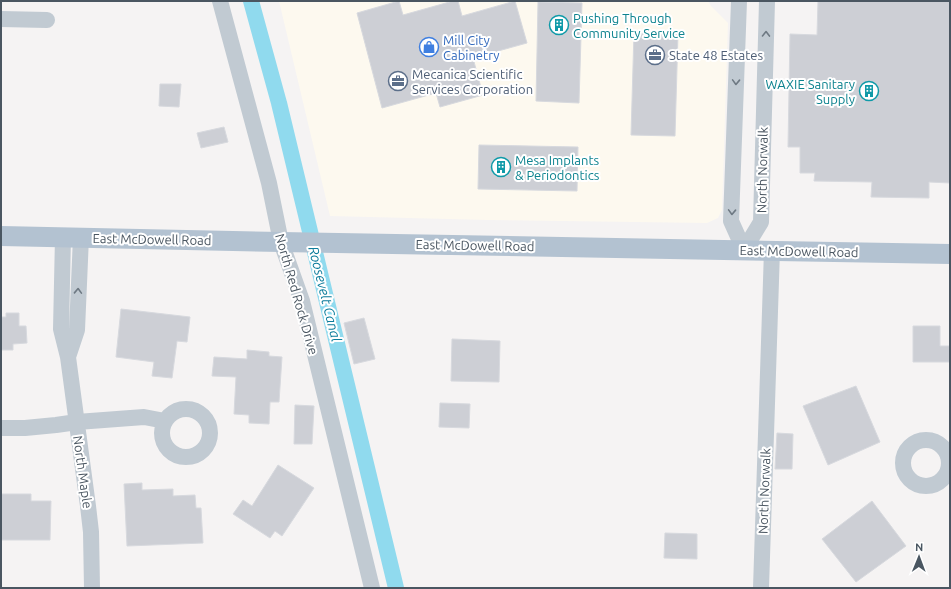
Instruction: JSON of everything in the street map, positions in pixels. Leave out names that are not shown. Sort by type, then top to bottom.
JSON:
[{"type":"main road","name":"East McDowell Road","points":[[1,236],[950,254]]},
{"type":"street","name":"North Red Rock Drive","points":[[220,1],[302,301],[372,588]]},
{"type":"street","points":[[739,1],[731,221],[744,250]]},
{"type":"street","name":"North Norwalk","points":[[744,250],[761,222],[767,1]]},
{"type":"street","points":[[1,19],[47,20]]},
{"type":"street","name":"North Maple","points":[[72,237],[61,330],[68,357],[91,532],[92,588]]},
{"type":"street","name":"North Norwalk","points":[[761,588],[772,250]]},
{"type":"street","points":[[1,428],[25,428],[144,417],[165,421]]},
{"type":"shaded area","points":[[279,1],[708,1],[728,23],[722,210],[718,218],[707,223],[330,216]]},
{"type":"building","points":[[399,1],[403,15],[453,1],[458,1],[462,16],[515,1],[527,43],[473,58],[483,95],[440,107],[436,93],[382,108],[357,13]]},
{"type":"building","name":"WAXIE Sanitary Supply","points":[[818,1],[950,1],[950,183],[929,182],[929,198],[871,197],[872,182],[814,181],[815,173],[800,173],[800,147],[788,147],[790,34],[817,35]]},
{"type":"building","points":[[538,2],[582,3],[579,103],[536,101]]},
{"type":"building","points":[[634,32],[678,34],[675,136],[631,135]]},
{"type":"building","points":[[160,84],[181,84],[179,107],[159,106]]},
{"type":"building","points":[[224,127],[228,142],[201,148],[197,133]]},
{"type":"building","points":[[479,145],[578,147],[577,191],[478,189]]},
{"type":"building","points":[[121,309],[190,317],[187,342],[177,341],[172,378],[152,376],[154,362],[116,357]]},
{"type":"building","points":[[6,313],[19,313],[19,326],[26,326],[27,343],[13,344],[13,350],[1,350],[1,317],[6,317]]},
{"type":"building","points":[[364,318],[375,359],[354,364],[344,323]]},
{"type":"building","points":[[913,326],[940,326],[940,346],[950,346],[950,362],[913,362]]},
{"type":"building","points":[[452,339],[500,341],[499,382],[451,381]]},
{"type":"building","points":[[247,350],[269,352],[269,356],[282,357],[279,402],[270,402],[269,424],[249,423],[249,415],[234,414],[236,377],[212,376],[214,357],[247,359]]},
{"type":"building","points":[[856,386],[880,442],[828,465],[803,406]]},
{"type":"building","points":[[440,403],[470,404],[469,428],[439,427]]},
{"type":"building","points":[[295,405],[314,406],[312,444],[294,444]]},
{"type":"building","points":[[777,433],[793,434],[792,469],[775,469]]},
{"type":"building","points":[[278,465],[314,488],[282,536],[275,531],[270,538],[233,514],[243,500],[252,506]]},
{"type":"building","points":[[142,483],[142,490],[173,489],[173,496],[195,495],[196,508],[201,508],[203,543],[127,546],[124,484]]},
{"type":"building","points":[[1,494],[31,494],[31,501],[51,501],[50,540],[1,540]]},
{"type":"building","points":[[872,501],[906,546],[856,582],[822,539]]},
{"type":"building","points":[[665,533],[697,534],[697,559],[664,558]]},
{"type":"waterway","name":"Roosevelt Canal","points":[[251,1],[279,103],[396,588]]},
{"type":"place","name":"Pushing Through Community Service","points":[[559,25]]},
{"type":"place","name":"Mill City Cabinetry","points":[[429,47]]},
{"type":"place","name":"State 48 Estates","points":[[655,55]]},
{"type":"place","name":"Mecanica Scientific Services Corporation","points":[[398,81]]},
{"type":"place","name":"WAXIE Sanitary Supply","points":[[869,91]]},
{"type":"place","name":"Mesa Implants & Periodontics","points":[[501,167]]}]
